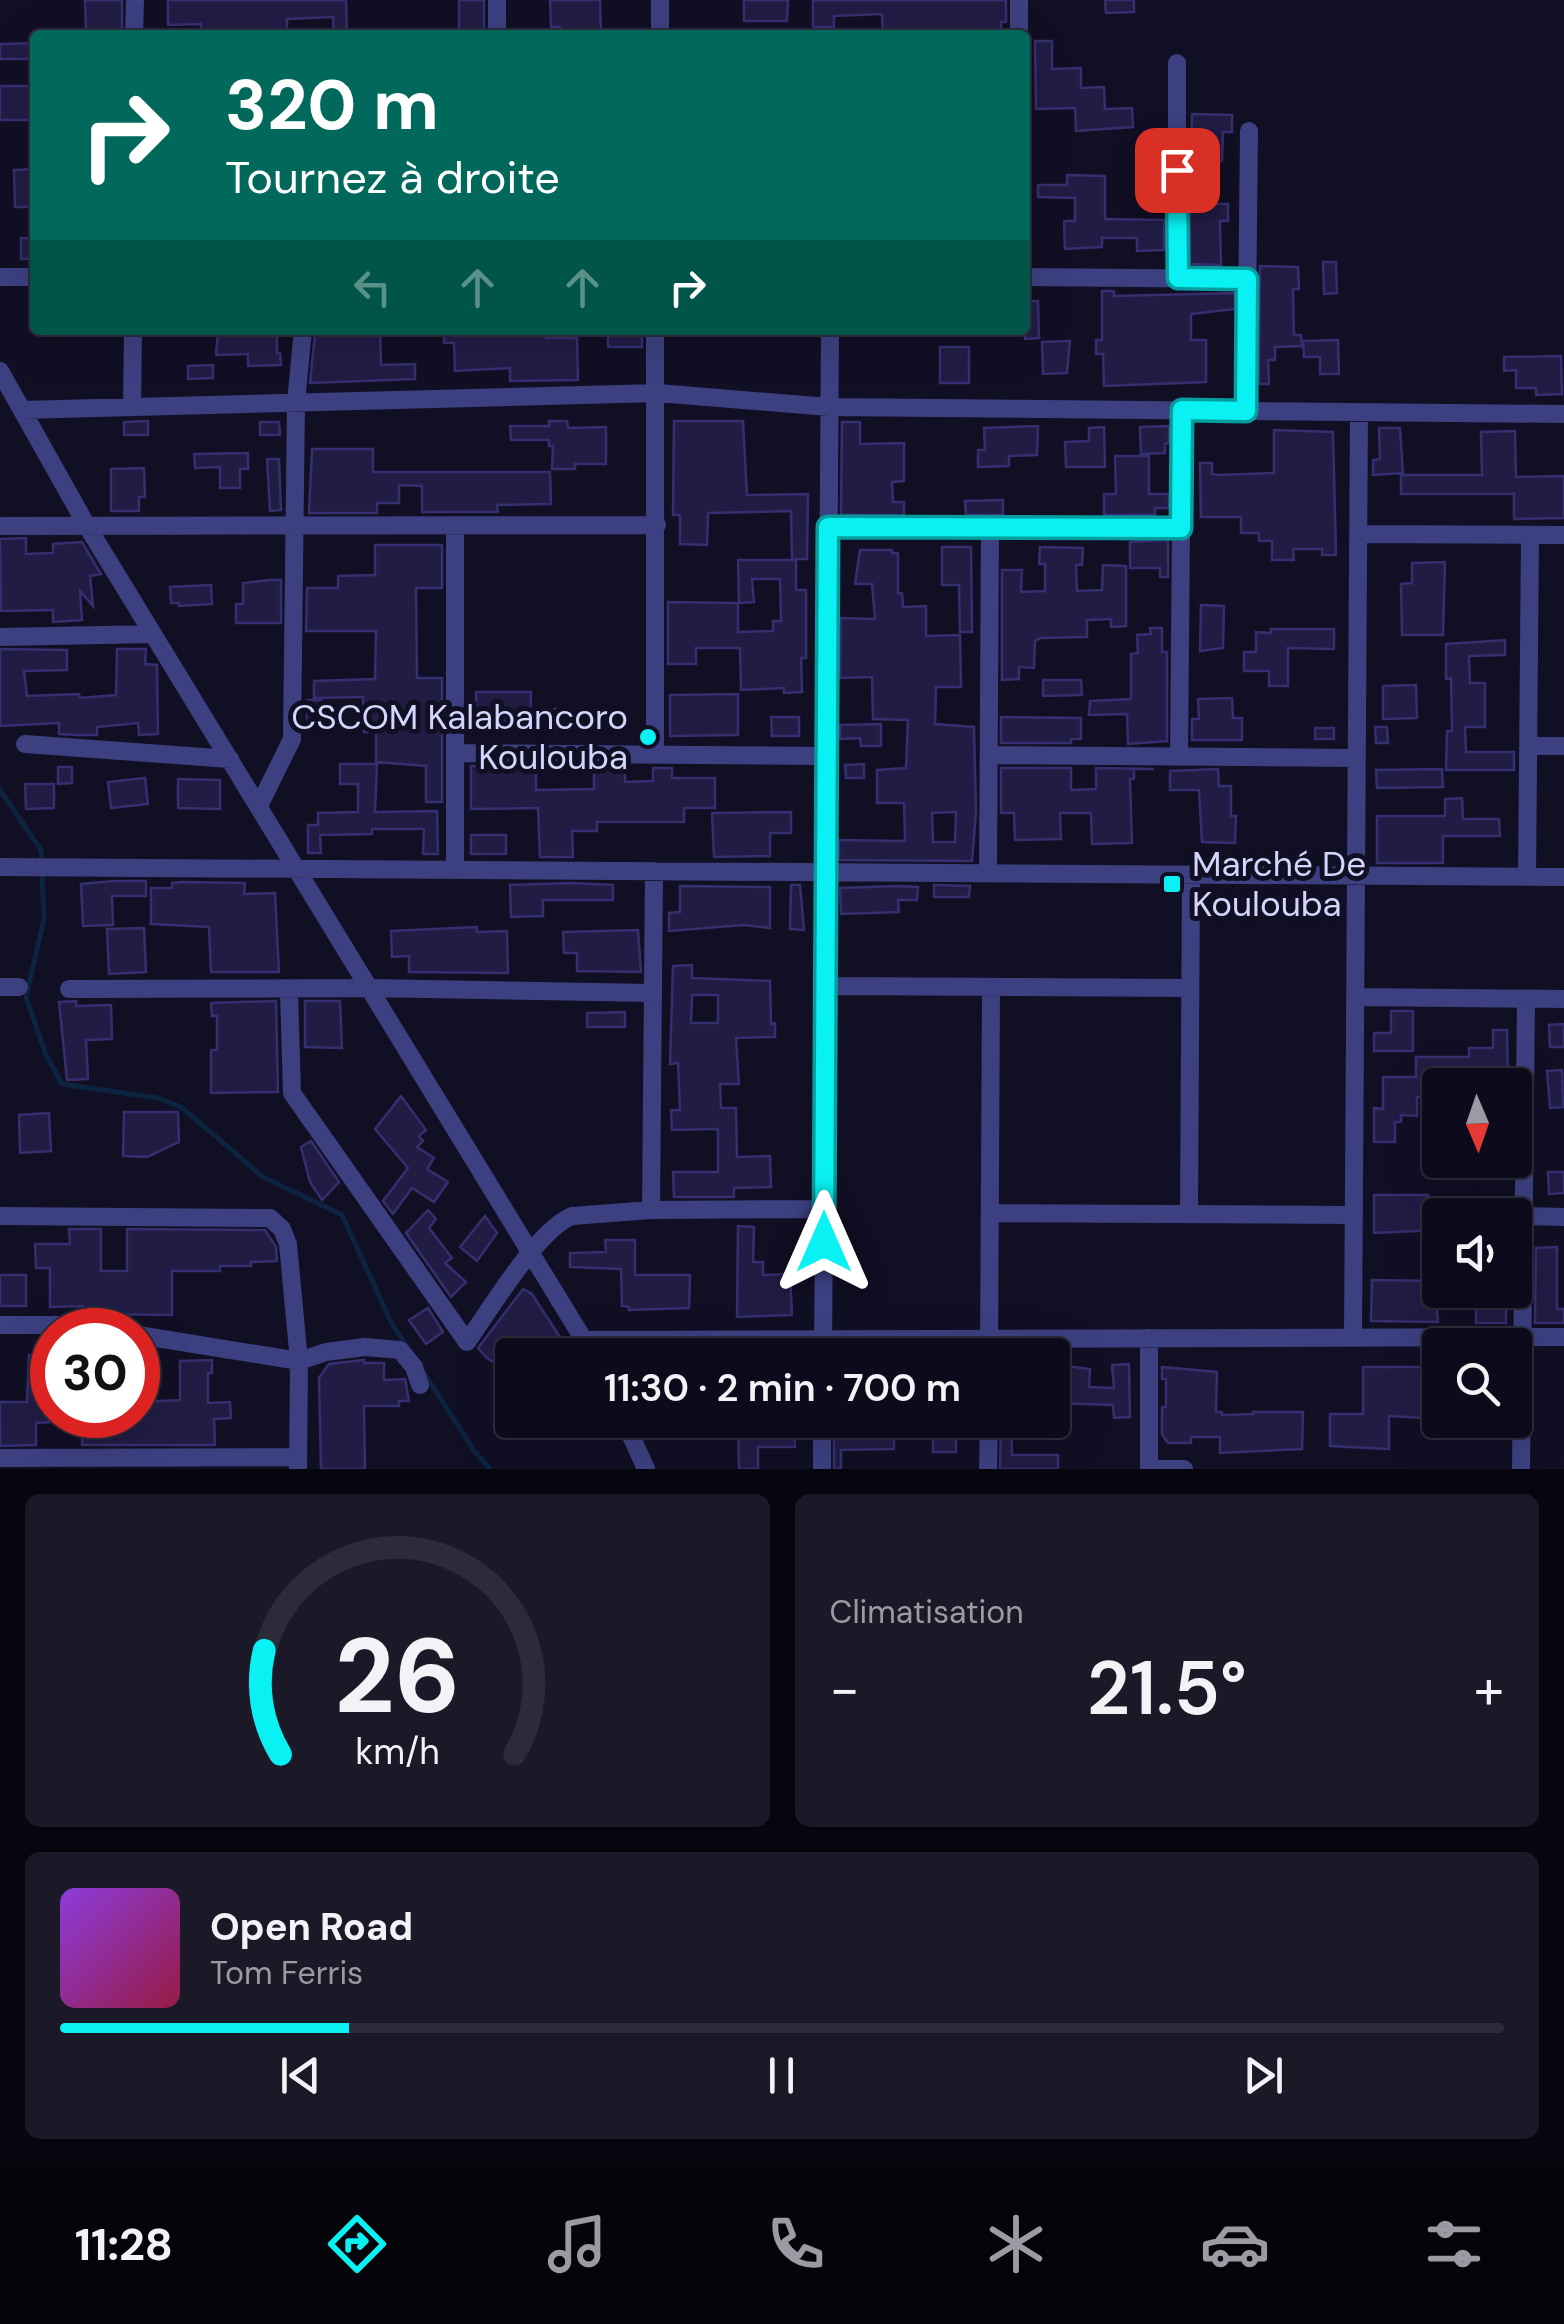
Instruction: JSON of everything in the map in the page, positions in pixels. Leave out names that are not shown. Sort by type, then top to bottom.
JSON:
[{"type":"street","points":[[134,30],[135,0]]},
{"type":"street","points":[[497,0],[497,30]]},
{"type":"street","points":[[660,0],[660,30]]},
{"type":"street","points":[[1020,0],[1020,30]]},
{"type":"street","points":[[1177,63],[1178,278]]},
{"type":"street","points":[[1246,411],[1249,131]]},
{"type":"street","points":[[1030,276],[1247,279]]},
{"type":"street","points":[[0,277],[30,277]]},
{"type":"street","points":[[132,335],[132,407]]},
{"type":"street","points":[[259,806],[292,739],[296,402],[302,335]]},
{"type":"street","points":[[655,755],[656,335]]},
{"type":"street","points":[[823,1338],[830,335]]},
{"type":"street","points":[[0,371],[153,634],[585,1338]]},
{"type":"street","points":[[22,410],[658,393],[829,407],[1564,414]]},
{"type":"street","points":[[1179,756],[1182,410]]},
{"type":"street","points":[[1353,1338],[1360,412]]},
{"type":"street","points":[[0,526],[657,525]]},
{"type":"street","points":[[456,526],[456,870]]},
{"type":"street","points":[[828,527],[1181,528]]},
{"type":"street","points":[[988,873],[990,528]]},
{"type":"street","points":[[1358,534],[1564,535]]},
{"type":"street","points":[[1527,877],[1530,535]]},
{"type":"street","points":[[0,637],[153,634]]},
{"type":"street","points":[[25,744],[230,758]]},
{"type":"street","points":[[1528,746],[1564,746]]},
{"type":"street","points":[[456,753],[827,756]]},
{"type":"street","points":[[988,755],[1357,758]]},
{"type":"street","points":[[0,867],[1564,877]]},
{"type":"street","points":[[651,1210],[654,871]]},
{"type":"street","points":[[1189,1214],[1191,874]]},
{"type":"street","points":[[825,986],[1190,988]]},
{"type":"street","points":[[989,1338],[991,986]]},
{"type":"street","points":[[70,989],[370,988],[652,993]]},
{"type":"street","points":[[290,990],[292,1094],[467,1342],[532,1251],[562,1220],[572,1216],[651,1210],[824,1209]]},
{"type":"street","points":[[1355,998],[1564,999]]},
{"type":"street","points":[[1523,1198],[1526,999]]},
{"type":"street","points":[[990,1212],[1354,1215]]},
{"type":"street","points":[[0,1216],[270,1218],[282,1230],[288,1244],[299,1361],[298,1463],[0,1458]]},
{"type":"street","points":[[1532,1216],[1564,1216]]},
{"type":"street","points":[[0,1325],[30,1325]]},
{"type":"street","points":[[1150,1338],[1149,1469],[1184,1469]]},
{"type":"street","points":[[1070,1342],[1150,1338],[1422,1338]]},
{"type":"street","points":[[1532,1338],[1564,1338]]},
{"type":"street","points":[[160,1339],[299,1361],[326,1352],[365,1347],[400,1350],[414,1367],[420,1385]]},
{"type":"street","points":[[632,1438],[646,1469]]},
{"type":"street","points":[[822,1438],[822,1469]]},
{"type":"street","points":[[988,1469],[989,1438]]},
{"type":"street","points":[[1520,1438],[1520,1469]]},
{"type":"building","points":[[85,0],[122,0],[122,30],[86,30]]},
{"type":"building","points":[[168,0],[346,0],[347,30],[334,30],[333,17],[287,19],[287,30],[201,30],[201,24],[168,25]]},
{"type":"building","points":[[459,0],[484,0],[484,30],[459,30]]},
{"type":"building","points":[[550,0],[600,0],[601,30],[551,27]]},
{"type":"building","points":[[744,0],[788,0],[787,21],[744,21]]},
{"type":"building","points":[[813,0],[1006,0],[1006,22],[1001,22],[1001,30],[883,30],[882,14],[834,16],[834,27],[813,27]]},
{"type":"building","points":[[1105,0],[1134,0],[1134,12],[1106,13]]},
{"type":"building","points":[[1035,41],[1052,41],[1052,69],[1081,68],[1081,88],[1104,87],[1105,109],[1132,108],[1133,127],[1076,131],[1075,108],[1036,109]]},
{"type":"building","points":[[30,43],[30,59],[0,59],[0,44]]},
{"type":"building","points":[[0,86],[30,86],[30,120],[0,120]]},
{"type":"building","points":[[1192,114],[1232,115],[1232,132],[1223,132],[1222,161],[1191,161]]},
{"type":"building","points":[[30,169],[30,207],[15,207],[14,170]]},
{"type":"building","points":[[1067,175],[1105,176],[1105,219],[1164,220],[1164,250],[1137,251],[1137,238],[1102,238],[1102,247],[1065,249],[1064,221],[1075,221],[1075,198],[1038,197],[1038,185],[1067,185]]},
{"type":"building","points":[[1190,177],[1200,177],[1200,204],[1228,204],[1228,221],[1220,221],[1221,265],[1190,264]]},
{"type":"building","points":[[21,238],[30,238],[30,259],[21,259]]},
{"type":"building","points":[[1323,262],[1336,262],[1337,293],[1324,294]]},
{"type":"building","points":[[1260,266],[1298,267],[1299,289],[1293,289],[1294,335],[1301,335],[1302,346],[1275,347],[1275,360],[1268,360],[1269,384],[1259,384]]},
{"type":"building","points":[[1102,291],[1114,291],[1114,296],[1235,293],[1235,309],[1191,314],[1191,340],[1206,340],[1206,382],[1104,386],[1103,354],[1096,354],[1096,340],[1102,340]]},
{"type":"building","points":[[1030,301],[1038,301],[1039,338],[1025,339],[1025,335],[1030,335]]},
{"type":"building","points":[[218,335],[277,335],[281,365],[248,366],[248,354],[216,355]]},
{"type":"building","points":[[315,335],[380,335],[381,365],[415,364],[415,379],[310,383]]},
{"type":"building","points":[[444,335],[577,338],[578,380],[510,381],[510,368],[455,371],[454,343],[444,343]]},
{"type":"building","points":[[608,335],[642,335],[642,347],[608,347]]},
{"type":"building","points":[[1338,340],[1339,374],[1320,374],[1320,357],[1304,357],[1303,341]]},
{"type":"building","points":[[1070,341],[1067,373],[1043,374],[1042,342]]},
{"type":"building","points":[[940,347],[969,347],[969,383],[940,383]]},
{"type":"building","points":[[1561,356],[1562,394],[1536,395],[1536,388],[1516,388],[1516,370],[1504,371],[1504,357]]},
{"type":"building","points":[[213,365],[213,378],[188,379],[188,366]]},
{"type":"building","points":[[148,421],[148,435],[124,435],[124,422]]},
{"type":"building","points":[[549,421],[567,421],[568,428],[606,427],[606,464],[552,469],[553,446],[549,446],[549,440],[511,440],[510,426],[549,426]]},
{"type":"building","points":[[674,421],[743,421],[747,495],[808,494],[807,559],[792,559],[791,511],[708,513],[707,545],[680,544],[680,515],[673,515]]},
{"type":"building","points":[[260,422],[279,422],[280,435],[260,435]]},
{"type":"building","points":[[842,422],[860,422],[860,444],[904,443],[904,481],[892,482],[893,502],[904,502],[904,515],[841,515]]},
{"type":"building","points":[[1038,426],[1037,455],[1009,456],[1009,466],[978,467],[978,450],[985,450],[984,428]]},
{"type":"building","points":[[1169,426],[1165,453],[1141,454],[1140,427]]},
{"type":"building","points":[[1104,427],[1105,467],[1066,467],[1065,442],[1089,441],[1089,428]]},
{"type":"building","points":[[1379,428],[1400,428],[1403,473],[1373,475],[1373,460],[1380,459]]},
{"type":"building","points":[[1274,430],[1333,432],[1336,555],[1322,555],[1322,549],[1293,549],[1294,560],[1272,560],[1272,541],[1259,541],[1259,533],[1241,533],[1241,517],[1201,517],[1200,463],[1212,463],[1212,474],[1218,475],[1274,473]]},
{"type":"building","points":[[1515,431],[1516,477],[1564,476],[1564,518],[1514,519],[1514,494],[1401,494],[1401,475],[1482,475],[1481,432]]},
{"type":"building","points":[[312,449],[373,449],[373,472],[550,472],[551,504],[497,505],[498,512],[422,512],[422,486],[399,485],[399,503],[377,503],[377,513],[309,513]]},
{"type":"building","points":[[248,453],[248,469],[240,469],[240,488],[220,488],[220,467],[195,468],[194,454]]},
{"type":"building","points":[[1115,456],[1149,456],[1149,494],[1169,494],[1169,508],[1155,508],[1155,515],[1104,515],[1104,494],[1116,494]]},
{"type":"building","points":[[267,459],[279,459],[281,510],[270,511]]},
{"type":"building","points":[[144,468],[145,497],[139,497],[139,511],[111,511],[111,469]]},
{"type":"building","points":[[1003,500],[1003,515],[966,515],[965,501]]},
{"type":"building","points":[[26,538],[26,554],[53,553],[53,544],[82,542],[101,574],[90,576],[93,606],[80,591],[82,620],[53,622],[53,610],[1,611],[0,539]]},
{"type":"building","points":[[1168,540],[1168,577],[1160,577],[1160,568],[1130,568],[1130,542]]},
{"type":"building","points":[[375,545],[442,545],[442,588],[416,588],[417,678],[442,678],[442,802],[426,802],[426,766],[376,762],[376,732],[364,732],[363,697],[314,698],[314,681],[375,679],[376,631],[306,631],[307,588],[338,588],[338,576],[375,575]]},
{"type":"building","points":[[942,547],[971,547],[972,632],[960,632],[959,585],[942,585]]},
{"type":"building","points":[[1040,547],[1083,548],[1082,565],[1076,565],[1077,591],[1102,590],[1103,565],[1126,566],[1126,626],[1111,627],[1111,619],[1087,620],[1087,637],[1041,638],[1035,641],[1034,668],[1019,667],[1019,679],[1002,680],[1002,570],[1022,570],[1021,592],[1045,591],[1045,564],[1039,564]]},
{"type":"building","points":[[860,550],[892,550],[898,553],[898,593],[902,593],[903,607],[926,606],[926,636],[960,635],[961,687],[936,687],[935,724],[974,727],[976,812],[972,861],[839,860],[839,840],[905,841],[904,803],[877,803],[877,770],[906,768],[908,720],[873,719],[872,677],[840,678],[841,618],[875,619],[872,584],[855,584]],"holes":[[[956,812],[955,842],[933,842],[932,813]]]},
{"type":"building","points":[[738,560],[796,560],[796,590],[806,590],[802,692],[784,693],[784,688],[741,690],[740,648],[696,648],[696,664],[668,664],[668,602],[738,603],[738,632],[773,631],[773,621],[781,621],[780,579],[752,579],[754,602],[739,603]]},
{"type":"building","points":[[1445,562],[1443,635],[1402,635],[1401,584],[1412,583],[1412,563]]},
{"type":"building","points":[[281,580],[281,623],[236,623],[236,604],[243,604],[243,583]]},
{"type":"building","points":[[211,585],[212,604],[171,603],[170,587]]},
{"type":"building","points":[[1201,605],[1224,606],[1223,648],[1200,651]]},
{"type":"building","points":[[1150,628],[1162,628],[1162,652],[1167,652],[1167,741],[1128,744],[1127,714],[1089,715],[1090,701],[1131,699],[1131,654],[1138,653],[1137,635],[1151,634]]},
{"type":"building","points":[[1271,629],[1334,629],[1334,649],[1288,648],[1288,686],[1269,686],[1269,671],[1244,671],[1244,652],[1256,652],[1256,632],[1271,633]]},
{"type":"building","points":[[1505,640],[1505,655],[1469,656],[1470,683],[1485,683],[1485,727],[1465,727],[1466,752],[1514,752],[1514,770],[1446,770],[1447,731],[1452,731],[1446,644]]},
{"type":"building","points":[[0,649],[67,650],[67,670],[24,671],[27,696],[79,694],[80,698],[116,695],[117,649],[146,649],[145,664],[157,665],[158,734],[139,735],[138,723],[97,727],[97,735],[59,734],[59,723],[0,726]]},
{"type":"building","points":[[1043,680],[1081,680],[1082,695],[1043,696]]},
{"type":"building","points":[[1416,685],[1417,718],[1383,719],[1383,686]]},
{"type":"building","points":[[476,692],[531,692],[530,721],[476,720]]},
{"type":"building","points":[[738,694],[738,735],[670,736],[670,695]]},
{"type":"building","points":[[1232,698],[1233,718],[1242,718],[1242,740],[1192,740],[1192,719],[1199,719],[1198,699]]},
{"type":"building","points":[[307,700],[322,700],[322,720],[307,720]]},
{"type":"building","points":[[554,709],[569,709],[569,731],[555,731]]},
{"type":"building","points":[[771,717],[799,717],[799,736],[772,736]]},
{"type":"building","points":[[1001,717],[1081,718],[1081,739],[1071,739],[1071,743],[1001,743]]},
{"type":"building","points":[[881,724],[881,746],[861,746],[860,738],[840,739],[840,725]]},
{"type":"building","points":[[1375,727],[1387,727],[1388,743],[1376,743]]},
{"type":"building","points":[[1315,728],[1334,728],[1334,739],[1315,739]]},
{"type":"building","points":[[340,764],[377,764],[375,812],[437,811],[438,854],[423,854],[424,829],[320,835],[321,853],[308,853],[308,825],[318,825],[318,813],[358,812],[358,784],[340,784]]},
{"type":"building","points":[[864,764],[864,778],[846,778],[845,765]]},
{"type":"building","points":[[471,766],[536,766],[536,790],[594,789],[594,767],[625,767],[625,782],[653,781],[653,768],[672,768],[672,778],[715,778],[715,808],[684,808],[684,822],[597,822],[597,831],[572,831],[573,857],[540,857],[538,808],[471,809]]},
{"type":"building","points":[[58,767],[72,767],[72,783],[58,784]]},
{"type":"building","points":[[1001,768],[1071,768],[1071,790],[1096,789],[1096,768],[1154,769],[1134,769],[1134,779],[1130,779],[1132,843],[1092,844],[1091,813],[1060,813],[1061,839],[1015,840],[1014,813],[1001,813]]},
{"type":"building","points":[[1218,769],[1219,786],[1231,786],[1235,843],[1202,842],[1199,790],[1170,790],[1170,771]]},
{"type":"building","points":[[1442,769],[1443,787],[1377,788],[1376,770]]},
{"type":"building","points":[[145,778],[148,804],[111,808],[108,782]]},
{"type":"building","points":[[178,779],[220,780],[220,809],[178,808]]},
{"type":"building","points":[[25,784],[54,784],[54,808],[26,809]]},
{"type":"building","points":[[1462,798],[1463,819],[1499,819],[1500,836],[1443,836],[1443,863],[1377,863],[1377,816],[1445,816],[1445,799]]},
{"type":"building","points":[[791,812],[791,833],[770,833],[770,856],[714,857],[712,813]]},
{"type":"building","points":[[471,835],[506,835],[506,854],[471,854]]},
{"type":"building","points":[[146,881],[146,896],[112,896],[113,925],[83,926],[81,884]]},
{"type":"building","points":[[172,883],[245,883],[244,894],[275,893],[279,972],[211,972],[209,927],[151,924],[151,888],[172,888]]},
{"type":"building","points":[[510,885],[613,885],[613,900],[543,900],[543,916],[511,917]]},
{"type":"building","points":[[791,885],[800,885],[804,930],[790,929]]},
{"type":"building","points":[[934,885],[970,886],[969,897],[934,897]]},
{"type":"building","points":[[680,886],[770,887],[770,928],[744,925],[669,931],[669,913],[680,912]]},
{"type":"building","points":[[918,887],[917,900],[898,900],[899,912],[841,914],[840,888]]},
{"type":"building","points":[[477,927],[477,932],[507,931],[508,973],[409,972],[409,956],[392,957],[391,931]]},
{"type":"building","points":[[144,928],[146,972],[109,974],[107,929]]},
{"type":"building","points":[[638,930],[641,972],[577,971],[577,953],[564,953],[563,932]]},
{"type":"building","points":[[692,965],[692,978],[770,981],[775,1037],[736,1038],[739,1084],[720,1084],[721,1108],[736,1108],[737,1157],[770,1156],[771,1187],[734,1188],[734,1197],[674,1197],[673,1172],[718,1172],[718,1129],[672,1130],[671,1110],[680,1110],[678,1063],[670,1064],[673,966]],"holes":[[[692,995],[718,995],[718,1023],[691,1023]]]},
{"type":"building","points":[[76,1001],[76,1006],[111,1005],[112,1039],[86,1040],[88,1079],[67,1080],[59,1002]]},
{"type":"building","points":[[276,1001],[278,1092],[211,1093],[211,1050],[217,1050],[217,1016],[212,1016],[211,1003]]},
{"type":"building","points":[[305,1001],[340,1001],[342,1048],[305,1047]]},
{"type":"building","points":[[1391,1011],[1413,1011],[1413,1051],[1374,1051],[1374,1033],[1391,1033]]},
{"type":"building","points":[[625,1012],[625,1027],[587,1027],[587,1013]]},
{"type":"building","points":[[1564,1024],[1564,1047],[1550,1047],[1549,1025]]},
{"type":"building","points":[[1493,1030],[1507,1030],[1508,1068],[1422,1068],[1422,1097],[1417,1097],[1417,1116],[1401,1115],[1401,1122],[1395,1122],[1395,1142],[1374,1142],[1374,1108],[1383,1109],[1383,1077],[1416,1077],[1416,1057],[1469,1057],[1469,1048],[1493,1048]]},
{"type":"building","points":[[1562,1070],[1563,1107],[1550,1108],[1547,1071]]},
{"type":"building","points":[[401,1096],[426,1130],[419,1136],[423,1141],[417,1147],[434,1158],[427,1169],[448,1182],[434,1202],[412,1188],[393,1214],[383,1201],[408,1168],[375,1129]]},
{"type":"building","points":[[124,1112],[178,1112],[179,1142],[147,1157],[123,1156]]},
{"type":"building","points":[[49,1113],[51,1151],[20,1153],[19,1115]]},
{"type":"building","points":[[311,1141],[339,1182],[322,1200],[310,1182],[301,1147]]},
{"type":"building","points":[[1548,1172],[1564,1172],[1564,1193],[1549,1194]]},
{"type":"building","points":[[1374,1195],[1428,1195],[1422,1198],[1422,1231],[1374,1233]]},
{"type":"building","points":[[428,1210],[436,1219],[429,1228],[452,1258],[445,1263],[466,1282],[451,1297],[406,1233]]},
{"type":"building","points":[[485,1216],[497,1233],[477,1261],[460,1247]]},
{"type":"building","points":[[738,1226],[754,1227],[753,1262],[763,1262],[763,1275],[790,1274],[792,1315],[737,1317]]},
{"type":"building","points":[[69,1229],[101,1229],[101,1271],[127,1271],[127,1229],[265,1230],[276,1247],[277,1261],[220,1266],[220,1271],[172,1271],[172,1315],[160,1315],[160,1308],[50,1307],[50,1268],[36,1268],[35,1244],[70,1244]]},
{"type":"building","points":[[605,1240],[635,1240],[635,1275],[690,1275],[689,1308],[629,1310],[622,1306],[621,1269],[570,1267],[570,1253],[606,1252]]},
{"type":"building","points":[[1557,1247],[1557,1309],[1564,1309],[1564,1323],[1535,1323],[1536,1248]]},
{"type":"building","points":[[0,1275],[26,1275],[26,1306],[0,1306]]},
{"type":"building","points":[[1372,1280],[1422,1281],[1422,1308],[1437,1308],[1438,1322],[1371,1321]]},
{"type":"building","points":[[523,1289],[532,1294],[561,1338],[495,1338],[495,1363],[478,1348]]},
{"type":"building","points":[[428,1308],[443,1332],[426,1344],[409,1320]]},
{"type":"building","points":[[1476,1308],[1506,1308],[1506,1323],[1476,1323]]},
{"type":"building","points":[[30,1355],[30,1438],[36,1438],[36,1445],[0,1446],[0,1402],[27,1402]]},
{"type":"building","points":[[212,1360],[208,1403],[230,1402],[231,1418],[214,1419],[215,1445],[82,1445],[82,1438],[160,1438],[160,1401],[180,1400],[180,1361]]},
{"type":"building","points":[[364,1360],[384,1363],[384,1380],[405,1379],[409,1401],[399,1401],[399,1406],[364,1406],[365,1469],[321,1469],[319,1378],[329,1364]]},
{"type":"building","points":[[1129,1364],[1130,1417],[1114,1418],[1113,1405],[1070,1404],[1070,1366],[1090,1369],[1089,1387],[1114,1388],[1112,1365]]},
{"type":"building","points":[[1162,1367],[1217,1372],[1216,1412],[1222,1415],[1303,1412],[1302,1449],[1220,1453],[1220,1437],[1191,1437],[1191,1443],[1168,1443],[1162,1434],[1166,1379],[1162,1379]]},
{"type":"building","points":[[1363,1367],[1422,1367],[1422,1418],[1389,1416],[1389,1449],[1330,1446],[1330,1414],[1363,1414]]},
{"type":"building","points":[[738,1438],[795,1438],[795,1447],[758,1447],[758,1469],[739,1469]]},
{"type":"building","points":[[834,1438],[894,1438],[894,1449],[841,1450],[841,1469],[834,1469]]},
{"type":"building","points":[[933,1438],[956,1438],[956,1452],[933,1452]]},
{"type":"building","points":[[1001,1438],[1012,1438],[1012,1455],[1058,1455],[1058,1469],[1000,1469]]},
{"type":"waterway","points":[[0,790],[41,850],[44,919],[26,997],[46,1055],[62,1084],[158,1098],[181,1107],[263,1177],[342,1215],[391,1322],[407,1347]]},
{"type":"waterway","points":[[424,1373],[490,1469]]},
{"type":"place","name":"CSCOM Kalabancoro Koulouba","points":[[648,737]]},
{"type":"place","name":"Marché De Koulouba","points":[[1172,884]]},
{"type":"route","points":[[824,1242],[828,527],[1181,528],[1182,410],[1246,411],[1247,279],[1178,278],[1177,170]]}]
